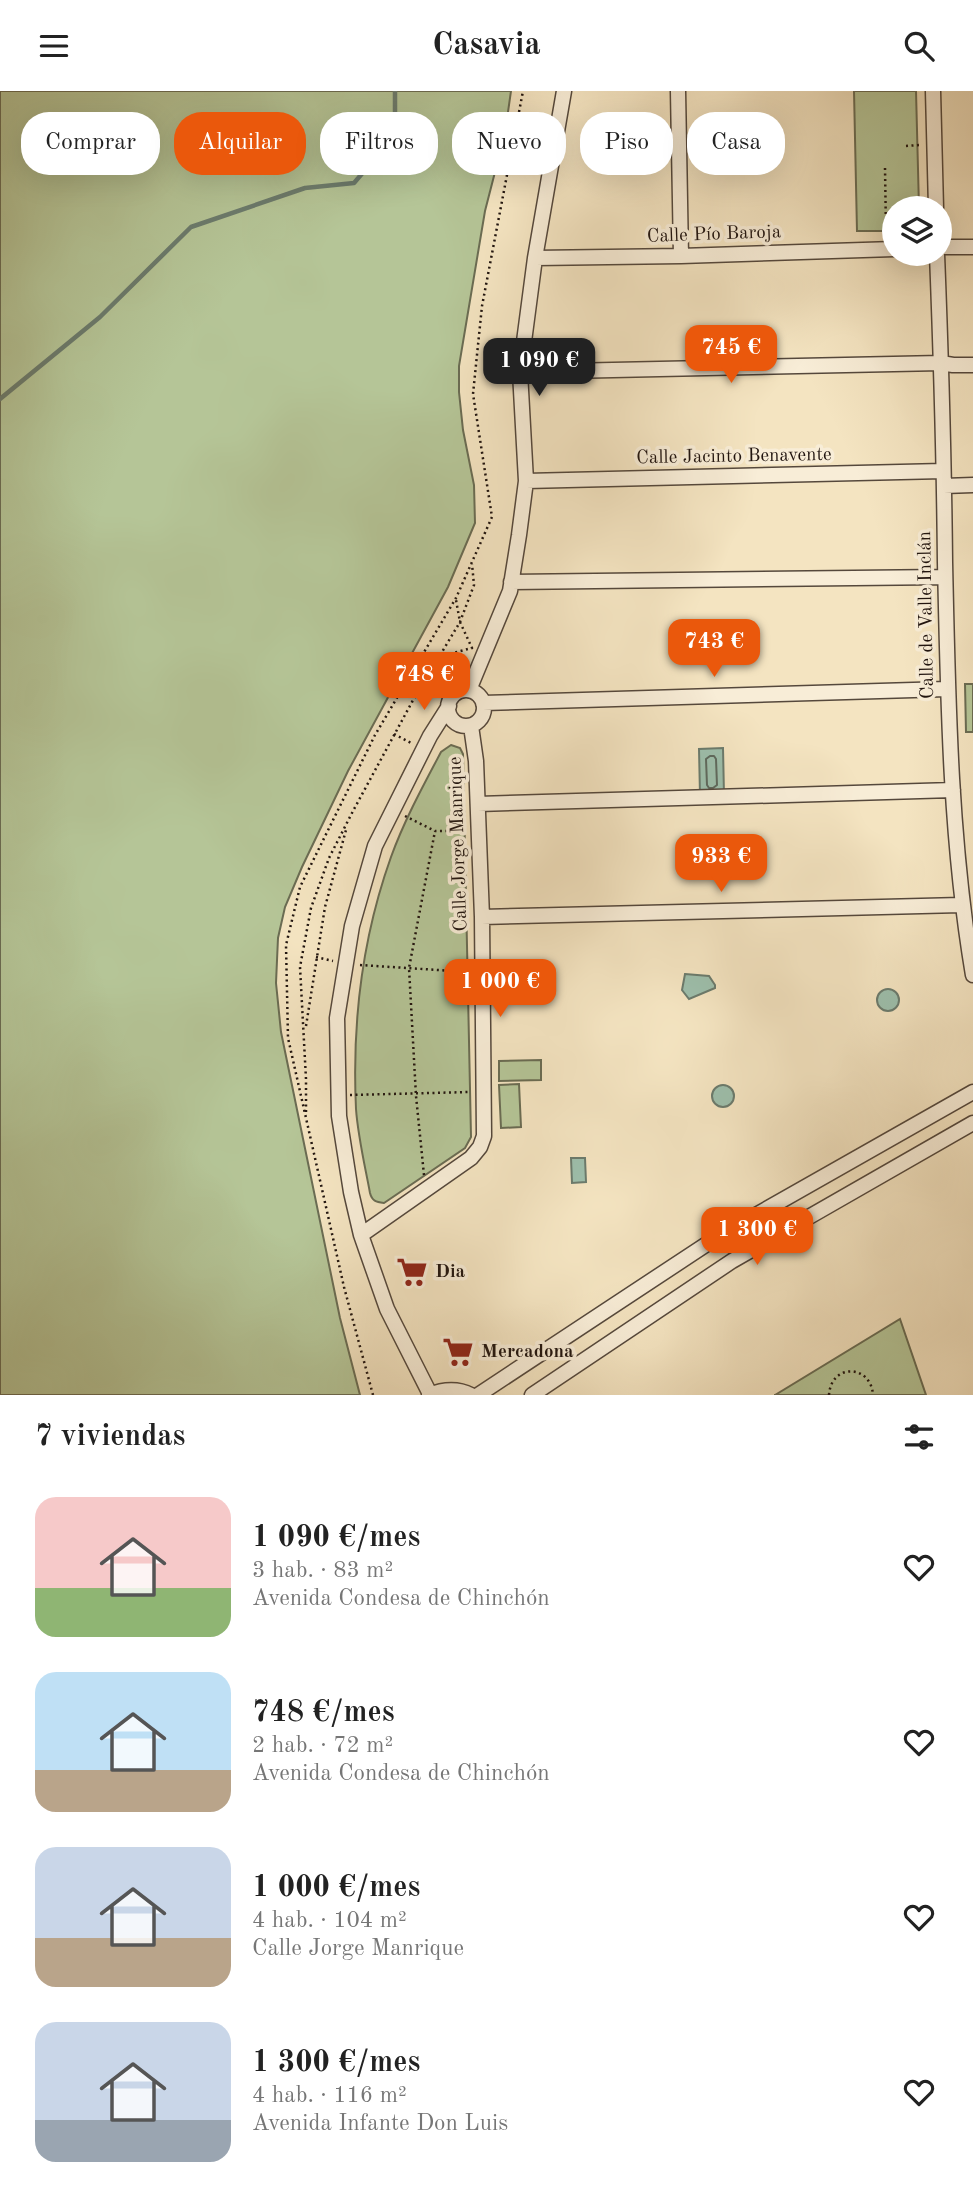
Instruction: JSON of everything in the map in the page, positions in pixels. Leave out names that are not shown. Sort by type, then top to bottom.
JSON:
[{"type":"street","points":[[469,689],[510,591],[526,481],[520,372],[535,258],[564,91]]},
{"type":"street","points":[[678,91],[681,256]]},
{"type":"street","points":[[933,91],[936,196]]},
{"type":"street","points":[[952,247],[973,247]]},
{"type":"street","name":"Calle Pío Baroja","points":[[535,258],[882,249]]},
{"type":"street","name":"Calle de Valle Inclán","points":[[937,266],[947,689],[961,905],[973,975]]},
{"type":"street","points":[[520,372],[941,363],[953,366],[973,365]]},
{"type":"street","name":"Calle Jacinto Benavente","points":[[526,481],[944,478],[973,485]]},
{"type":"street","points":[[511,582],[946,577]]},
{"type":"street","points":[[427,743],[464,725],[476,724],[483,715],[483,703],[478,694],[469,689],[453,694],[449,706],[427,743],[375,846],[352,926],[337,1019],[339,1116],[361,1235],[387,1308],[430,1395],[453,1389],[471,1395]]},
{"type":"street","points":[[483,703],[947,689]]},
{"type":"street","points":[[449,706],[450,713],[464,725]]},
{"type":"street","name":"Calle Jorge Manrique","points":[[361,1235],[471,1158],[480,1147],[484,1136],[482,917],[476,761],[464,725]]},
{"type":"street","points":[[478,804],[953,790]]},
{"type":"street","points":[[482,917],[961,905]]},
{"type":"street","points":[[478,1395],[719,1236],[973,1092]]},
{"type":"street","points":[[532,1395],[732,1261],[973,1123]]},
{"type":"path","points":[[373,1395],[344,1287],[288,1038],[286,944],[300,887],[375,734],[456,598],[492,517],[473,394],[482,306],[523,91]]},
{"type":"path","points":[[885,168],[885,196]]},
{"type":"path","points":[[306,1116],[300,967],[311,908],[329,858],[394,734],[460,622],[474,585],[472,561]]},
{"type":"path","points":[[418,663],[472,648],[460,622],[456,598]]},
{"type":"path","points":[[394,734],[427,743]]},
{"type":"path","points":[[393,810],[435,831],[479,831]]},
{"type":"path","points":[[304,1033],[325,907],[346,830]]},
{"type":"path","points":[[425,1190],[409,968],[435,831]]},
{"type":"path","points":[[346,964],[483,972]]},
{"type":"path","points":[[339,1095],[484,1092]]},
{"type":"path","points":[[829,1395],[835,1378],[840,1374],[853,1372],[870,1382],[873,1395]]},
{"type":"shaded area","points":[[0,91],[511,91],[508,112],[452,112],[452,175],[494,175],[485,211],[459,366],[463,430],[474,485],[475,523],[448,587],[348,771],[302,867],[285,907],[278,938],[276,983],[281,1032],[340,1318],[360,1395],[0,1395]]},
{"type":"shaded area","points":[[854,91],[916,91],[919,196],[882,196],[882,231],[857,231]]},
{"type":"shaded area","points":[[965,684],[973,684],[973,732],[966,732]]},
{"type":"shaded area","points":[[451,745],[460,748],[463,754],[471,1137],[465,1148],[381,1203],[373,1199],[370,1193],[356,1109],[356,1045],[361,981],[373,919],[391,857],[441,752]]},
{"type":"shaded area","points":[[541,1060],[541,1080],[499,1081],[499,1061]]},
{"type":"shaded area","points":[[519,1084],[521,1127],[501,1128],[499,1085]]},
{"type":"shaded area","points":[[900,1319],[926,1395],[775,1395]]},
{"type":"water","points":[[723,748],[724,795],[700,795],[699,749]]},
{"type":"water","points":[[685,974],[709,976],[715,988],[689,999],[682,990]]},
{"type":"water","points":[[888,989],[896,992],[899,1000],[896,1008],[888,1011],[880,1008],[877,1000],[880,992]]},
{"type":"water","points":[[723,1085],[731,1088],[734,1096],[731,1104],[723,1107],[715,1104],[712,1096],[715,1088]]},
{"type":"water","points":[[571,1158],[585,1158],[586,1182],[572,1183]]},
{"type":"waterway","points":[[0,399],[100,317],[191,227],[305,188],[354,183],[395,135],[395,91]]},
{"type":"place","name":"Dia","points":[[412,1272]]},
{"type":"place","name":"Mercadona","points":[[458,1352]]}]
